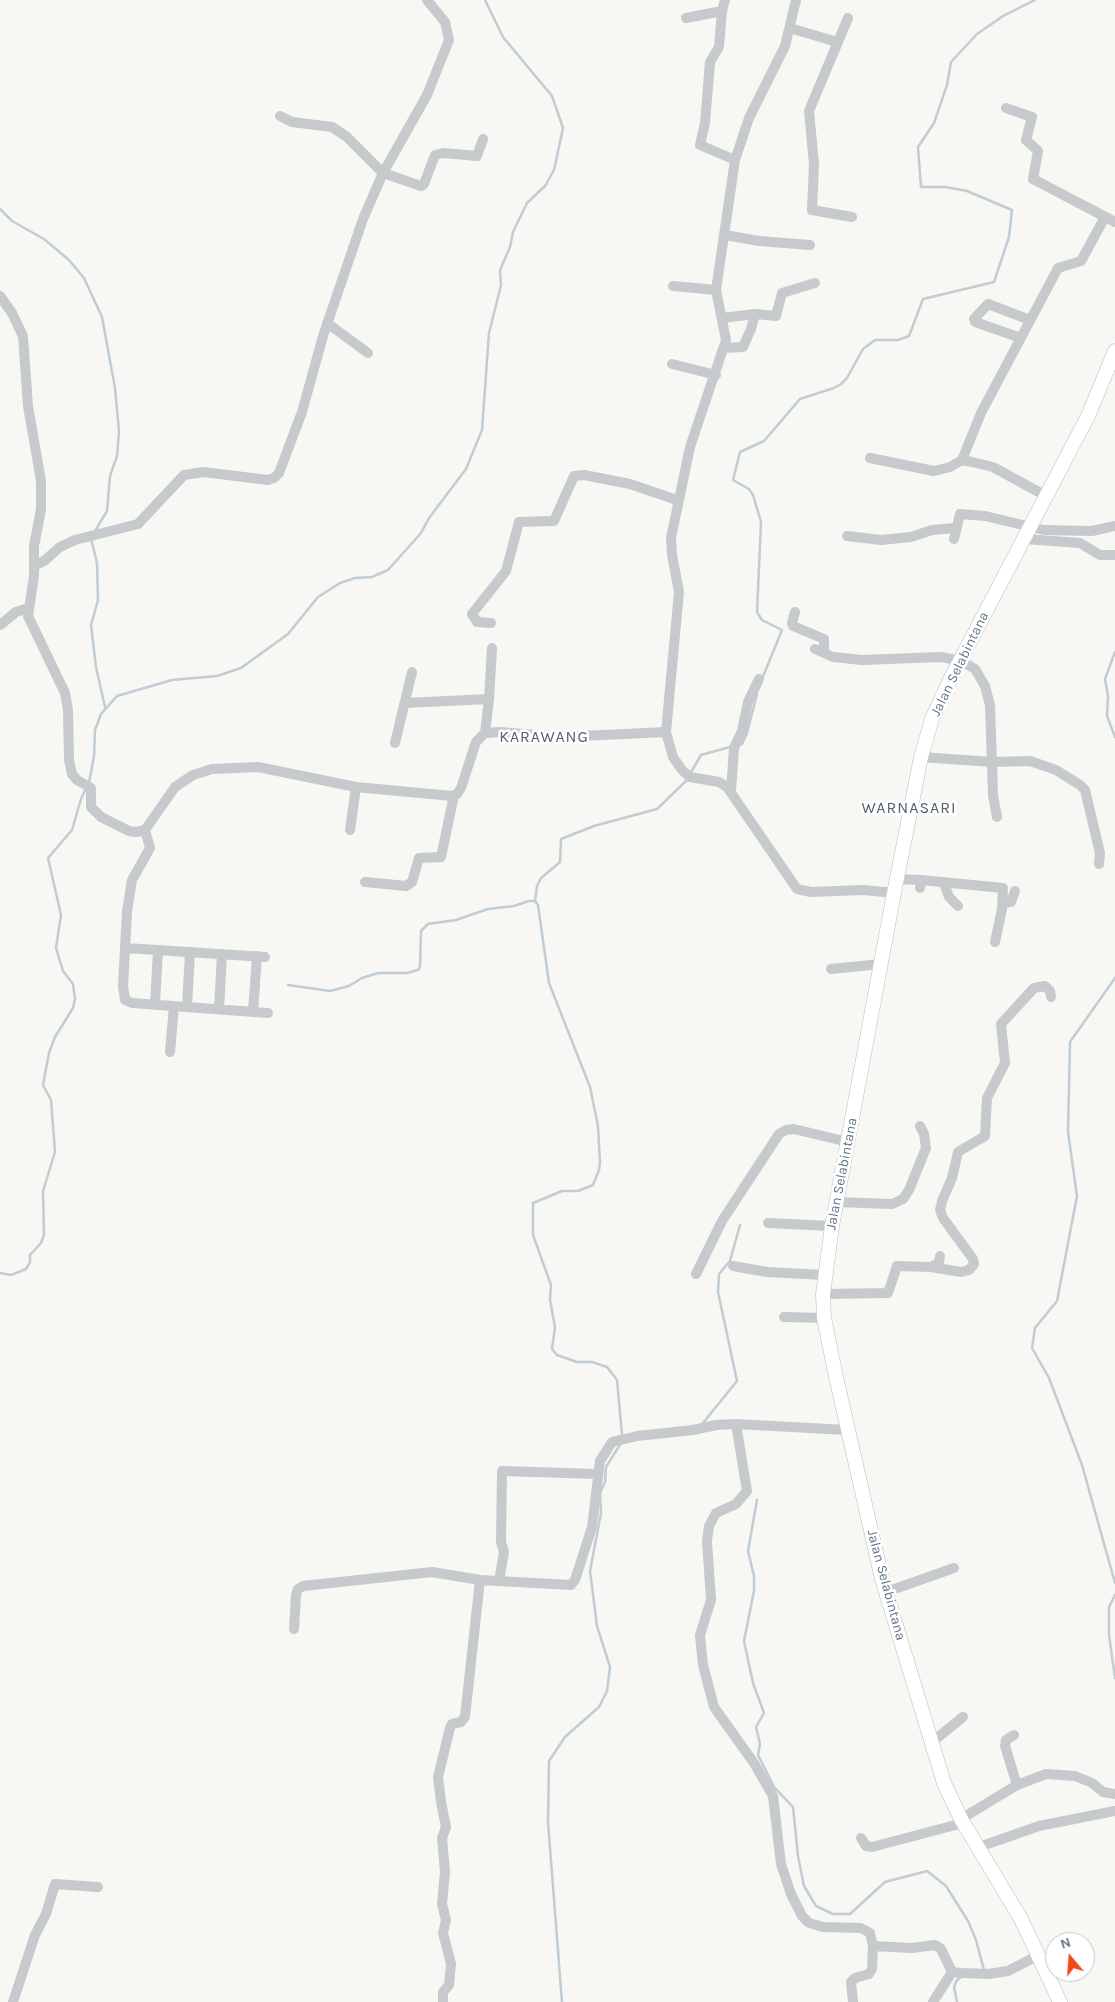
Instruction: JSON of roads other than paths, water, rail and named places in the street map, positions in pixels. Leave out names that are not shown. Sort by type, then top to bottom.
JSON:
[{"type":"street","points":[[34,566],[74,540],[138,524],[184,475],[203,472],[268,480],[274,478],[284,461],[302,412],[327,323],[364,219],[383,173],[427,95],[449,40],[445,22],[427,0]]},
{"type":"street","points":[[725,0],[722,11],[719,47],[710,62],[705,123],[700,145],[735,160]]},
{"type":"street","points":[[796,0],[790,28],[776,66],[765,82],[735,160],[716,290],[726,336],[716,375],[690,447],[678,500],[671,547],[679,592],[666,732],[674,757],[682,770],[695,778],[720,782],[731,791],[797,889],[811,892],[863,890],[894,893]]},
{"type":"street","points":[[686,18],[722,11]]},
{"type":"street","points":[[848,18],[809,111],[814,164],[811,208],[814,212],[852,218]]},
{"type":"street","points":[[790,28],[837,42]]},
{"type":"street","points":[[1006,108],[1032,117],[1026,140],[1038,152],[1033,179],[1115,222]]},
{"type":"street","points":[[280,116],[292,122],[332,127],[347,138],[383,173],[423,186],[435,156],[443,153],[477,156],[483,139]]},
{"type":"street","points":[[870,458],[934,471],[950,467],[962,460],[971,434],[1058,268],[1081,261],[1105,217]]},
{"type":"street","points":[[725,234],[759,242],[810,245]]},
{"type":"street","points":[[722,318],[755,314],[776,316],[782,294],[814,283]]},
{"type":"street","points":[[673,286],[716,290]]},
{"type":"street","points":[[0,296],[20,326],[25,347],[28,406],[42,493],[34,546],[33,589],[28,608],[29,619],[65,693],[68,710],[69,760],[72,774],[77,780],[91,788],[91,808],[95,813],[129,831],[145,830],[176,788],[193,775],[212,769],[238,767],[271,768],[356,787],[454,795]]},
{"type":"street","points":[[1021,338],[975,322],[974,319],[988,304],[1030,320]]},
{"type":"street","points":[[724,348],[743,347],[752,329],[755,314]]},
{"type":"street","points":[[327,323],[368,352]]},
{"type":"street","name":"Jalan Selabintana","points":[[1060,2002],[1040,1955],[979,1847],[962,1821],[944,1782],[886,1592],[847,1430],[824,1318],[823,1294],[824,1275],[836,1202],[894,893],[922,757],[935,711],[1088,416],[1115,351]]},
{"type":"street","points":[[672,364],[716,375]]},
{"type":"street","points":[[962,460],[993,467],[1046,496]]},
{"type":"street","points":[[491,623],[477,622],[472,614],[506,571],[519,522],[554,521],[574,476],[584,475],[630,484],[678,500]]},
{"type":"street","points":[[954,539],[955,528],[960,514],[1001,519],[1028,533],[1080,543],[1100,555],[1115,555]]},
{"type":"street","points":[[1028,533],[1092,531],[1115,526]]},
{"type":"street","points":[[847,536],[881,540],[917,536],[934,529],[955,528]]},
{"type":"street","points":[[0,625],[16,612],[28,608]]},
{"type":"street","points":[[795,612],[793,626],[824,640],[819,651],[833,657],[862,660],[933,657],[960,661],[978,674],[988,695],[993,794],[997,817]]},
{"type":"street","points":[[365,882],[406,886],[412,882],[419,858],[442,857],[454,795],[462,786],[476,742],[485,733],[490,699],[492,648]]},
{"type":"street","points":[[396,743],[412,672]]},
{"type":"street","points":[[731,791],[734,748],[742,731],[748,702],[759,679]]},
{"type":"street","points":[[405,703],[490,699]]},
{"type":"street","points":[[485,733],[500,732],[560,737],[666,732]]},
{"type":"street","points":[[922,757],[992,762],[1039,762],[1080,785],[1085,790],[1092,816],[1100,854],[1099,864]]},
{"type":"street","points":[[350,830],[356,787]]},
{"type":"street","points":[[145,830],[150,846],[132,880],[130,891],[122,986],[124,998],[132,1003],[268,1013]]},
{"type":"street","points":[[897,879],[921,884],[944,883],[1002,888],[1003,903],[995,942]]},
{"type":"street","points":[[944,883],[949,896],[958,906]]},
{"type":"street","points":[[1003,903],[1011,902],[1015,891]]},
{"type":"street","points":[[126,948],[261,956],[253,1012]]},
{"type":"street","points":[[154,1004],[158,950]]},
{"type":"street","points":[[187,1007],[190,952]]},
{"type":"street","points":[[219,1009],[222,954]]},
{"type":"street","points":[[832,968],[846,965],[881,964]]},
{"type":"street","points":[[823,1294],[888,1293],[898,1266],[931,1267],[961,1272],[969,1270],[974,1264],[973,1259],[943,1218],[940,1210],[942,1201],[952,1178],[958,1152],[985,1136],[987,1098],[1005,1063],[1001,1040],[1001,1024],[1034,988],[1045,986],[1050,991],[1051,997]]},
{"type":"street","points":[[170,1052],[174,1006]]},
{"type":"street","points":[[836,1202],[892,1204],[903,1199],[909,1190],[926,1148],[924,1134],[920,1126]]},
{"type":"street","points":[[696,1274],[722,1221],[779,1134],[786,1130],[794,1129],[848,1142]]},
{"type":"street","points":[[768,1223],[832,1226]]},
{"type":"street","points":[[931,1267],[939,1263],[940,1256]]},
{"type":"street","points":[[733,1266],[767,1272],[824,1275]]},
{"type":"street","points":[[784,1317],[824,1318]]},
{"type":"street","points":[[736,1424],[747,1491],[736,1504],[716,1513],[708,1533],[711,1600],[700,1635],[707,1686],[714,1707],[754,1763],[773,1796],[781,1864],[790,1894],[802,1916],[809,1923],[823,1927],[865,1928],[870,1933],[873,1946],[871,1972],[851,1982],[852,2002]]},
{"type":"street","points":[[294,1629],[296,1596],[298,1589],[303,1586],[432,1572],[480,1580],[568,1586],[573,1583],[592,1527],[597,1474],[605,1450],[612,1442],[620,1439],[693,1430],[716,1425],[736,1424],[847,1430]]},
{"type":"street","points":[[499,1581],[504,1552],[501,1542],[502,1471],[597,1474]]},
{"type":"street","points":[[886,1592],[954,1568]]},
{"type":"street","points":[[443,2002],[444,1991],[449,1985],[451,1964],[443,1933],[446,1920],[442,1904],[445,1872],[442,1838],[446,1827],[440,1802],[438,1777],[450,1728],[452,1724],[463,1721],[465,1716],[480,1580]]},
{"type":"street","points":[[932,1742],[963,1717]]},
{"type":"street","points":[[1014,1735],[1007,1738],[1005,1743],[1017,1785]]},
{"type":"street","points":[[861,1838],[866,1846],[872,1847],[962,1821],[1017,1785],[1046,1774],[1067,1773],[1083,1778],[1103,1792],[1115,1794]]},
{"type":"street","points":[[979,1847],[1039,1826],[1115,1811]]},
{"type":"street","points":[[13,2002],[35,1935],[46,1914],[55,1884],[98,1887]]},
{"type":"street","points":[[873,1946],[912,1948],[936,1945],[941,1949],[952,1972]]},
{"type":"street","points":[[952,1972],[988,1974],[1008,1971],[1040,1955]]},
{"type":"street","points":[[933,2002],[952,1972]]},
{"type":"waterway","points":[[89,783],[94,756],[95,730],[101,714],[117,696],[172,680],[217,676],[241,668],[288,634],[318,597],[340,583],[355,578],[372,577],[388,570],[421,533],[429,518],[466,469],[482,430],[489,333],[501,285],[500,270],[510,247],[513,232],[527,203],[545,186],[554,170],[563,128],[552,96],[503,37],[485,0]]},
{"type":"waterway","points":[[762,679],[782,630],[762,620],[757,612],[761,522],[753,495],[749,489],[733,480],[740,452],[764,441],[800,399],[841,384],[847,378],[863,349],[875,340],[898,340],[909,336],[923,299],[994,282],[1009,237],[1012,210],[967,191],[945,187],[921,187],[918,147],[934,123],[947,85],[951,62],[977,34],[1003,16],[1035,0]]},
{"type":"waterway","points":[[0,209],[12,221],[44,239],[69,260],[84,278],[102,317],[115,388],[119,431],[117,456],[110,476],[107,511],[95,531]]},
{"type":"waterway","points":[[91,538],[97,563],[98,600],[91,625],[96,667],[105,707]]},
{"type":"waterway","points":[[1115,652],[1105,679],[1108,696],[1107,716],[1115,737]]},
{"type":"waterway","points":[[738,745],[742,744],[747,733],[757,694]]},
{"type":"waterway","points":[[690,774],[701,755],[730,747]]},
{"type":"waterway","points":[[535,901],[537,886],[541,878],[560,862],[561,839],[594,826],[657,809],[688,779]]},
{"type":"waterway","points":[[0,1273],[11,1275],[26,1269],[30,1262],[30,1255],[41,1243],[44,1235],[43,1191],[55,1152],[51,1100],[43,1085],[49,1053],[55,1037],[73,1008],[75,999],[73,984],[63,971],[56,948],[61,915],[48,858],[72,830],[86,788]]},
{"type":"waterway","points":[[288,985],[330,991],[349,986],[362,978],[378,973],[407,973],[418,970],[420,967],[421,931],[428,924],[456,920],[488,909],[514,906],[529,901],[535,901],[538,905],[549,983],[590,1087],[598,1126],[600,1162],[593,1185],[578,1191],[562,1191],[533,1203],[533,1235],[551,1285],[550,1300],[555,1327],[552,1349],[557,1355],[577,1362],[592,1362],[607,1367],[617,1380],[622,1435]]},
{"type":"waterway","points":[[1115,978],[1070,1042],[1068,1132],[1077,1196],[1057,1301],[1035,1328],[1032,1348],[1049,1378],[1082,1465],[1115,1583]]},
{"type":"waterway","points":[[703,1423],[737,1381],[718,1292],[719,1274],[730,1261],[740,1225]]},
{"type":"waterway","points":[[562,2002],[548,1822],[549,1761],[565,1737],[599,1707],[607,1691],[610,1667],[597,1626],[590,1571],[601,1513],[600,1493],[605,1482],[606,1467],[621,1443]]},
{"type":"waterway","points":[[757,1500],[748,1551],[754,1576],[754,1591],[744,1641],[753,1683],[764,1713],[756,1727],[760,1744],[758,1755],[774,1787],[793,1807],[798,1856],[804,1886],[816,1906],[833,1914],[850,1914],[885,1882],[927,1871],[946,1886],[968,1921],[976,1940],[984,1970]]},
{"type":"waterway","points":[[1115,1595],[1109,1607],[1109,1635],[1115,1678]]},
{"type":"waterway","points":[[957,2002],[954,1987],[957,1980],[963,1976]]},
{"type":"district","name":"KARAWANG","points":[[544,737]]},
{"type":"district","name":"WARNASARI","points":[[909,808]]}]
